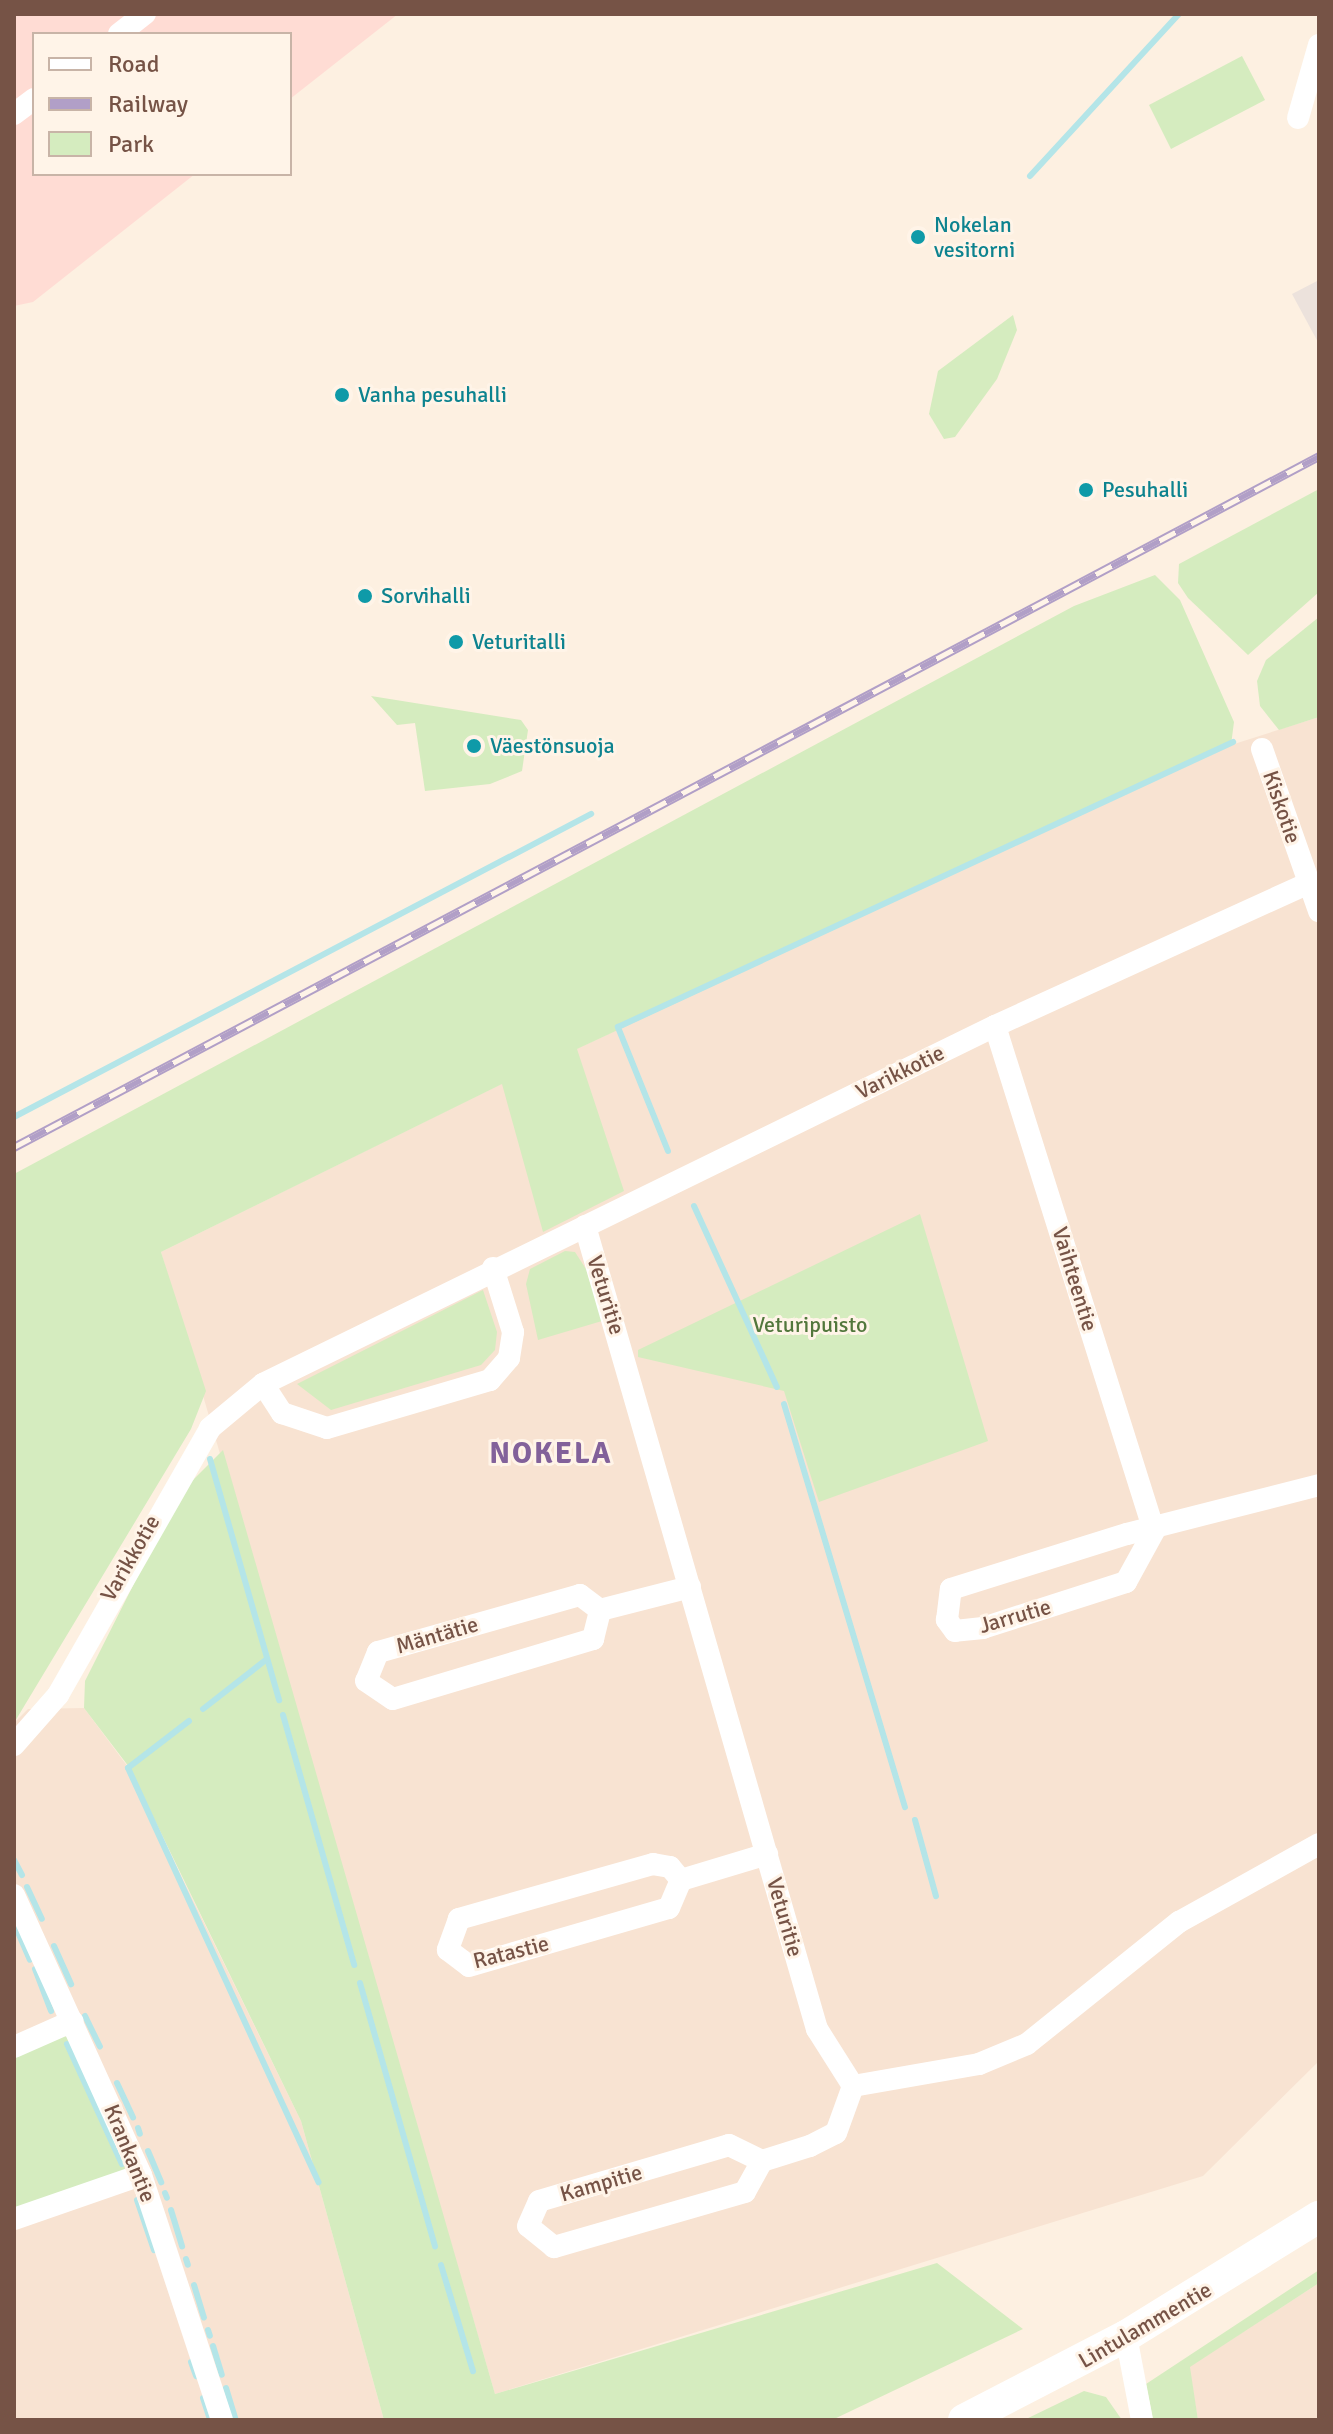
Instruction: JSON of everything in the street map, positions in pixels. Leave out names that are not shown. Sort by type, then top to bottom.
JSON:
[{"type":"street","points":[[122,32],[145,14]]},
{"type":"street","points":[[1298,118],[1319,45]]},
{"type":"street","points":[[14,114],[32,100]]},
{"type":"street","name":"Kiskotie","points":[[1262,749],[1319,911]]},
{"type":"street","name":"Varikkotie","points":[[14,1745],[58,1695],[210,1428],[263,1384],[493,1268],[995,1026],[1309,883]]},
{"type":"street","name":"Vaihteentie","points":[[995,1026],[1154,1531]]},
{"type":"street","name":"Veturitie","points":[[585,1226],[817,2029],[853,2086]]},
{"type":"street","points":[[263,1384],[282,1413],[327,1428],[490,1380],[509,1358],[513,1332],[493,1268]]},
{"type":"street","name":"Jarrutie","points":[[1154,1531],[1126,1582],[983,1628],[955,1631],[947,1620],[951,1589],[1154,1531],[1319,1485]]},
{"type":"street","points":[[600,1610],[690,1587]]},
{"type":"street","name":"Mäntätie","points":[[580,1595],[600,1610],[593,1639],[393,1699],[366,1681],[378,1652],[580,1595]]},
{"type":"street","points":[[762,2161],[836,2133],[853,2086],[979,2064],[1027,2044],[1179,1922],[1319,1844]]},
{"type":"street","points":[[681,1880],[767,1854]]},
{"type":"street","name":"Ratastie","points":[[653,1864],[670,1867],[681,1880],[669,1908],[469,1966],[448,1950],[459,1919],[653,1864]]},
{"type":"street","name":"Krankantie","points":[[14,1895],[141,2175],[222,2420]]},
{"type":"street","points":[[14,2047],[73,2021]]},
{"type":"street","name":"Kampitie","points":[[729,2145],[762,2161],[745,2192],[554,2247],[528,2226],[539,2201],[729,2145]]},
{"type":"street","points":[[14,2219],[141,2175]]},
{"type":"street","name":"Lintulammentie","points":[[964,2420],[1126,2336],[1319,2217]]},
{"type":"street","points":[[1126,2336],[1142,2420]]},
{"type":"shaded area","points":[[14,14],[398,14],[292,97],[292,32],[32,32],[32,176],[192,176],[33,302],[14,306]]},
{"type":"shaded area","points":[[1319,280],[1319,344],[1292,294]]},
{"type":"shaded area","points":[[1319,717],[1319,2061],[1203,2176],[495,2394],[161,1252],[503,1083],[1231,745]]},
{"type":"shaded area","points":[[84,1708],[128,1767],[301,2121],[384,2420],[14,2420],[14,1723],[28,1709]]},
{"type":"shaded area","points":[[1319,2283],[1319,2420],[1198,2420],[1189,2367]]},
{"type":"green space","points":[[1242,56],[1265,100],[1171,149],[1149,105]]},
{"type":"green space","points":[[1013,315],[1017,330],[997,379],[955,437],[944,439],[929,414],[938,371]]},
{"type":"green space","points":[[1319,489],[1319,592],[1248,655],[1188,598],[1178,583],[1179,564]]},
{"type":"green space","points":[[1155,575],[1180,600],[1234,722],[1231,745],[577,1049],[624,1191],[543,1232],[502,1084],[161,1252],[206,1391],[191,1429],[14,1723],[14,1174],[1074,606]]},
{"type":"green space","points":[[1319,617],[1319,717],[1279,730],[1260,706],[1257,681],[1266,660]]},
{"type":"green space","points":[[371,696],[521,720],[528,730],[522,771],[490,784],[425,791],[415,723],[397,725]]},
{"type":"green space","name":"Veturipuisto","points":[[920,1214],[988,1441],[819,1502],[784,1391],[638,1357],[638,1350]]},
{"type":"green space","points":[[565,1251],[575,1252],[586,1269],[602,1321],[538,1340],[526,1284],[530,1269]]},
{"type":"green space","points":[[483,1290],[497,1332],[495,1350],[481,1365],[331,1410],[297,1384]]},
{"type":"green space","points":[[223,1450],[495,2394],[937,2263],[1023,2329],[832,2420],[384,2420],[301,2121],[129,1767],[84,1708],[85,1681],[179,1494]]},
{"type":"green space","points":[[61,2036],[71,2037],[128,2160],[124,2171],[14,2212],[14,2057]]},
{"type":"green space","points":[[1319,2270],[1319,2283],[1190,2367],[1198,2420],[1153,2420],[1146,2384]]},
{"type":"green space","points":[[1084,2391],[1106,2397],[1122,2420],[1024,2420]]},
{"type":"waterway","points":[[1030,176],[1179,14]]},
{"type":"waterway","points":[[668,1151],[618,1027],[1233,742]]},
{"type":"waterway","points":[[14,1117],[591,814]]},
{"type":"waterway","points":[[694,1206],[777,1387]]},
{"type":"waterway","points":[[784,1404],[905,1807]]},
{"type":"waterway","points":[[210,1459],[279,1700]]},
{"type":"waterway","points":[[203,1709],[267,1659]]},
{"type":"waterway","points":[[283,1715],[354,1965]]},
{"type":"waterway","points":[[189,1721],[128,1768],[318,2182]]},
{"type":"waterway","points":[[915,1820],[936,1896]]},
{"type":"waterway","points":[[14,1860],[22,1875]]},
{"type":"waterway","points":[[27,1887],[42,1919]]},
{"type":"waterway","points":[[14,1923],[30,1960]]},
{"type":"waterway","points":[[54,1946],[71,1984]]},
{"type":"waterway","points":[[35,1969],[51,2011]]},
{"type":"waterway","points":[[360,1983],[435,2247]]},
{"type":"waterway","points":[[85,2016],[100,2047]]},
{"type":"waterway","points":[[67,2044],[122,2164]]},
{"type":"waterway","points":[[117,2083],[133,2118]]},
{"type":"waterway","points":[[138,2128],[140,2134]]},
{"type":"waterway","points":[[148,2151],[161,2182]]},
{"type":"waterway","points":[[165,2193],[167,2198]]},
{"type":"waterway","points":[[137,2200],[154,2250]]},
{"type":"waterway","points":[[171,2210],[182,2246]]},
{"type":"waterway","points":[[186,2259],[188,2265]]},
{"type":"waterway","points":[[441,2265],[473,2371]]},
{"type":"waterway","points":[[194,2285],[204,2317]]},
{"type":"waterway","points":[[208,2330],[210,2336]]},
{"type":"waterway","points":[[213,2346],[222,2375]]},
{"type":"waterway","points":[[191,2362],[196,2376]]},
{"type":"waterway","points":[[226,2388],[236,2420]]},
{"type":"waterway","points":[[203,2398],[210,2420]]},
{"type":"railway","points":[[14,1147],[1319,456]]},
{"type":"place","name":"Nokelan vesitorni","points":[[918,237]]},
{"type":"place","name":"Vanha pesuhalli","points":[[342,395]]},
{"type":"place","name":"Pesuhalli","points":[[1086,490]]},
{"type":"place","name":"Sorvihalli","points":[[365,596]]},
{"type":"place","name":"Veturitalli","points":[[456,642]]},
{"type":"place","name":"Väestönsuoja","points":[[474,746]]},
{"type":"district","name":"NOKELA","points":[[551,1454]]}]
